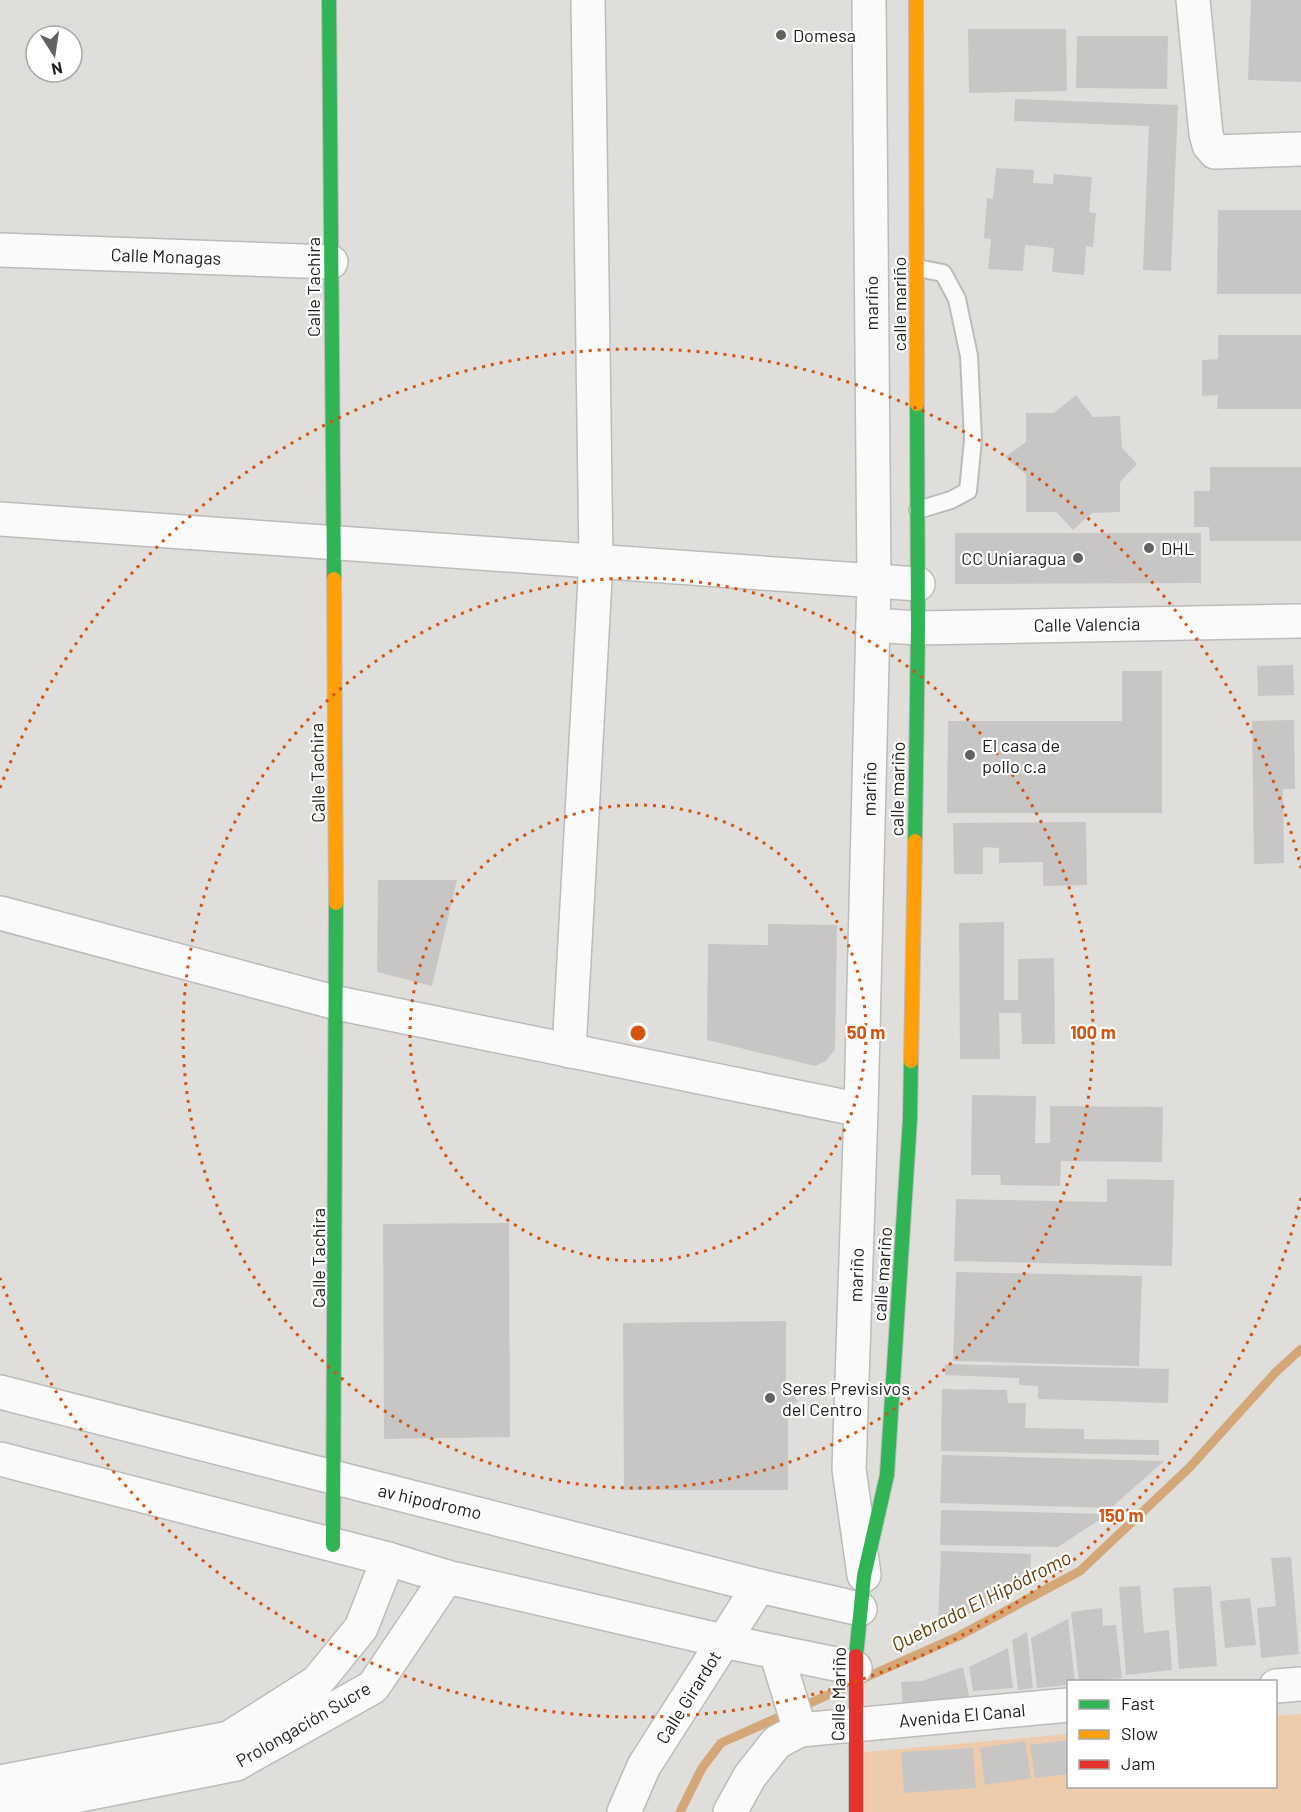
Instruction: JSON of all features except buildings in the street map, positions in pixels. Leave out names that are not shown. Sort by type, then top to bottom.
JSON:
[{"type":"street","name":"Calle Tachira","points":[[329,0],[337,1003],[333,1545]]},
{"type":"street","points":[[569,1051],[596,561],[588,0]]},
{"type":"street","name":"mariño","points":[[864,1576],[849,1469],[873,625],[868,0]]},
{"type":"street","name":"calle mariño","points":[[864,1576],[887,1475],[910,1119],[918,628],[915,0]]},
{"type":"street","points":[[1193,0],[1209,146],[1215,152],[1301,149]]},
{"type":"street","name":"Calle Monagas","points":[[0,250],[331,262]]},
{"type":"street","points":[[0,519],[918,584]]},
{"type":"street","name":"Calle Valencia","points":[[873,625],[918,628],[1301,621]]},
{"type":"street","points":[[0,913],[337,1003],[861,1110]]},
{"type":"street","name":"av hipodromo","points":[[0,1392],[759,1586],[860,1609]]},
{"type":"street","points":[[0,1459],[388,1559],[447,1577],[855,1669]]},
{"type":"street","points":[[0,1782],[229,1738],[317,1682],[361,1628],[388,1559]]},
{"type":"street","name":"Calle Mariño","points":[[856,1812],[855,1669],[864,1576]]},
{"type":"street","name":"Prolongación Sucre","points":[[0,1811],[236,1764],[373,1688],[447,1577]]},
{"type":"street","name":"Calle Girardot","points":[[624,1812],[644,1766],[759,1586]]},
{"type":"street","points":[[730,1812],[750,1776],[777,1742],[799,1728],[776,1652]]},
{"type":"street","points":[[1277,1686],[1301,1684]]},
{"type":"street","name":"Avenida El Canal","points":[[799,1728],[855,1714],[1067,1705]]},
{"type":"lane","points":[[917,268],[943,273],[957,299],[969,356],[973,440],[968,491],[951,500],[918,510]]},
{"type":"shaded area","points":[[1301,1714],[1301,1812],[856,1812],[855,1753],[1067,1734],[1067,1788],[1277,1788],[1277,1716]]},
{"type":"waterway","name":"Quebrada El Hipódromo","points":[[860,1680],[959,1636],[1080,1571],[1189,1468],[1276,1372],[1301,1349]]},
{"type":"waterway","name":"Quebrada El Hipódromo","points":[[680,1812],[702,1768],[721,1743],[848,1686]]},
{"type":"traffic: fast","points":[[329,0],[334,579]]},
{"type":"traffic: fast","points":[[915,841],[918,628],[917,404]]},
{"type":"traffic: fast","points":[[333,1545],[336,903]]},
{"type":"traffic: fast","points":[[856,1656],[864,1576],[887,1475],[910,1119],[911,1061]]},
{"type":"traffic: slow","points":[[916,0],[917,404]]},
{"type":"traffic: slow","points":[[334,579],[336,903]]},
{"type":"traffic: slow","points":[[911,1061],[915,841]]},
{"type":"traffic: jam","points":[[856,1656],[856,1812]]},
{"type":"place","name":"Domesa","points":[[781,35]]},
{"type":"place","name":"DHL","points":[[1149,548]]},
{"type":"place","name":"CC Uniaragua","points":[[1078,558]]},
{"type":"place","name":"El casa de pollo c.a","points":[[970,755]]},
{"type":"place","name":"Seres Previsivos del Centro","points":[[770,1398]]}]
